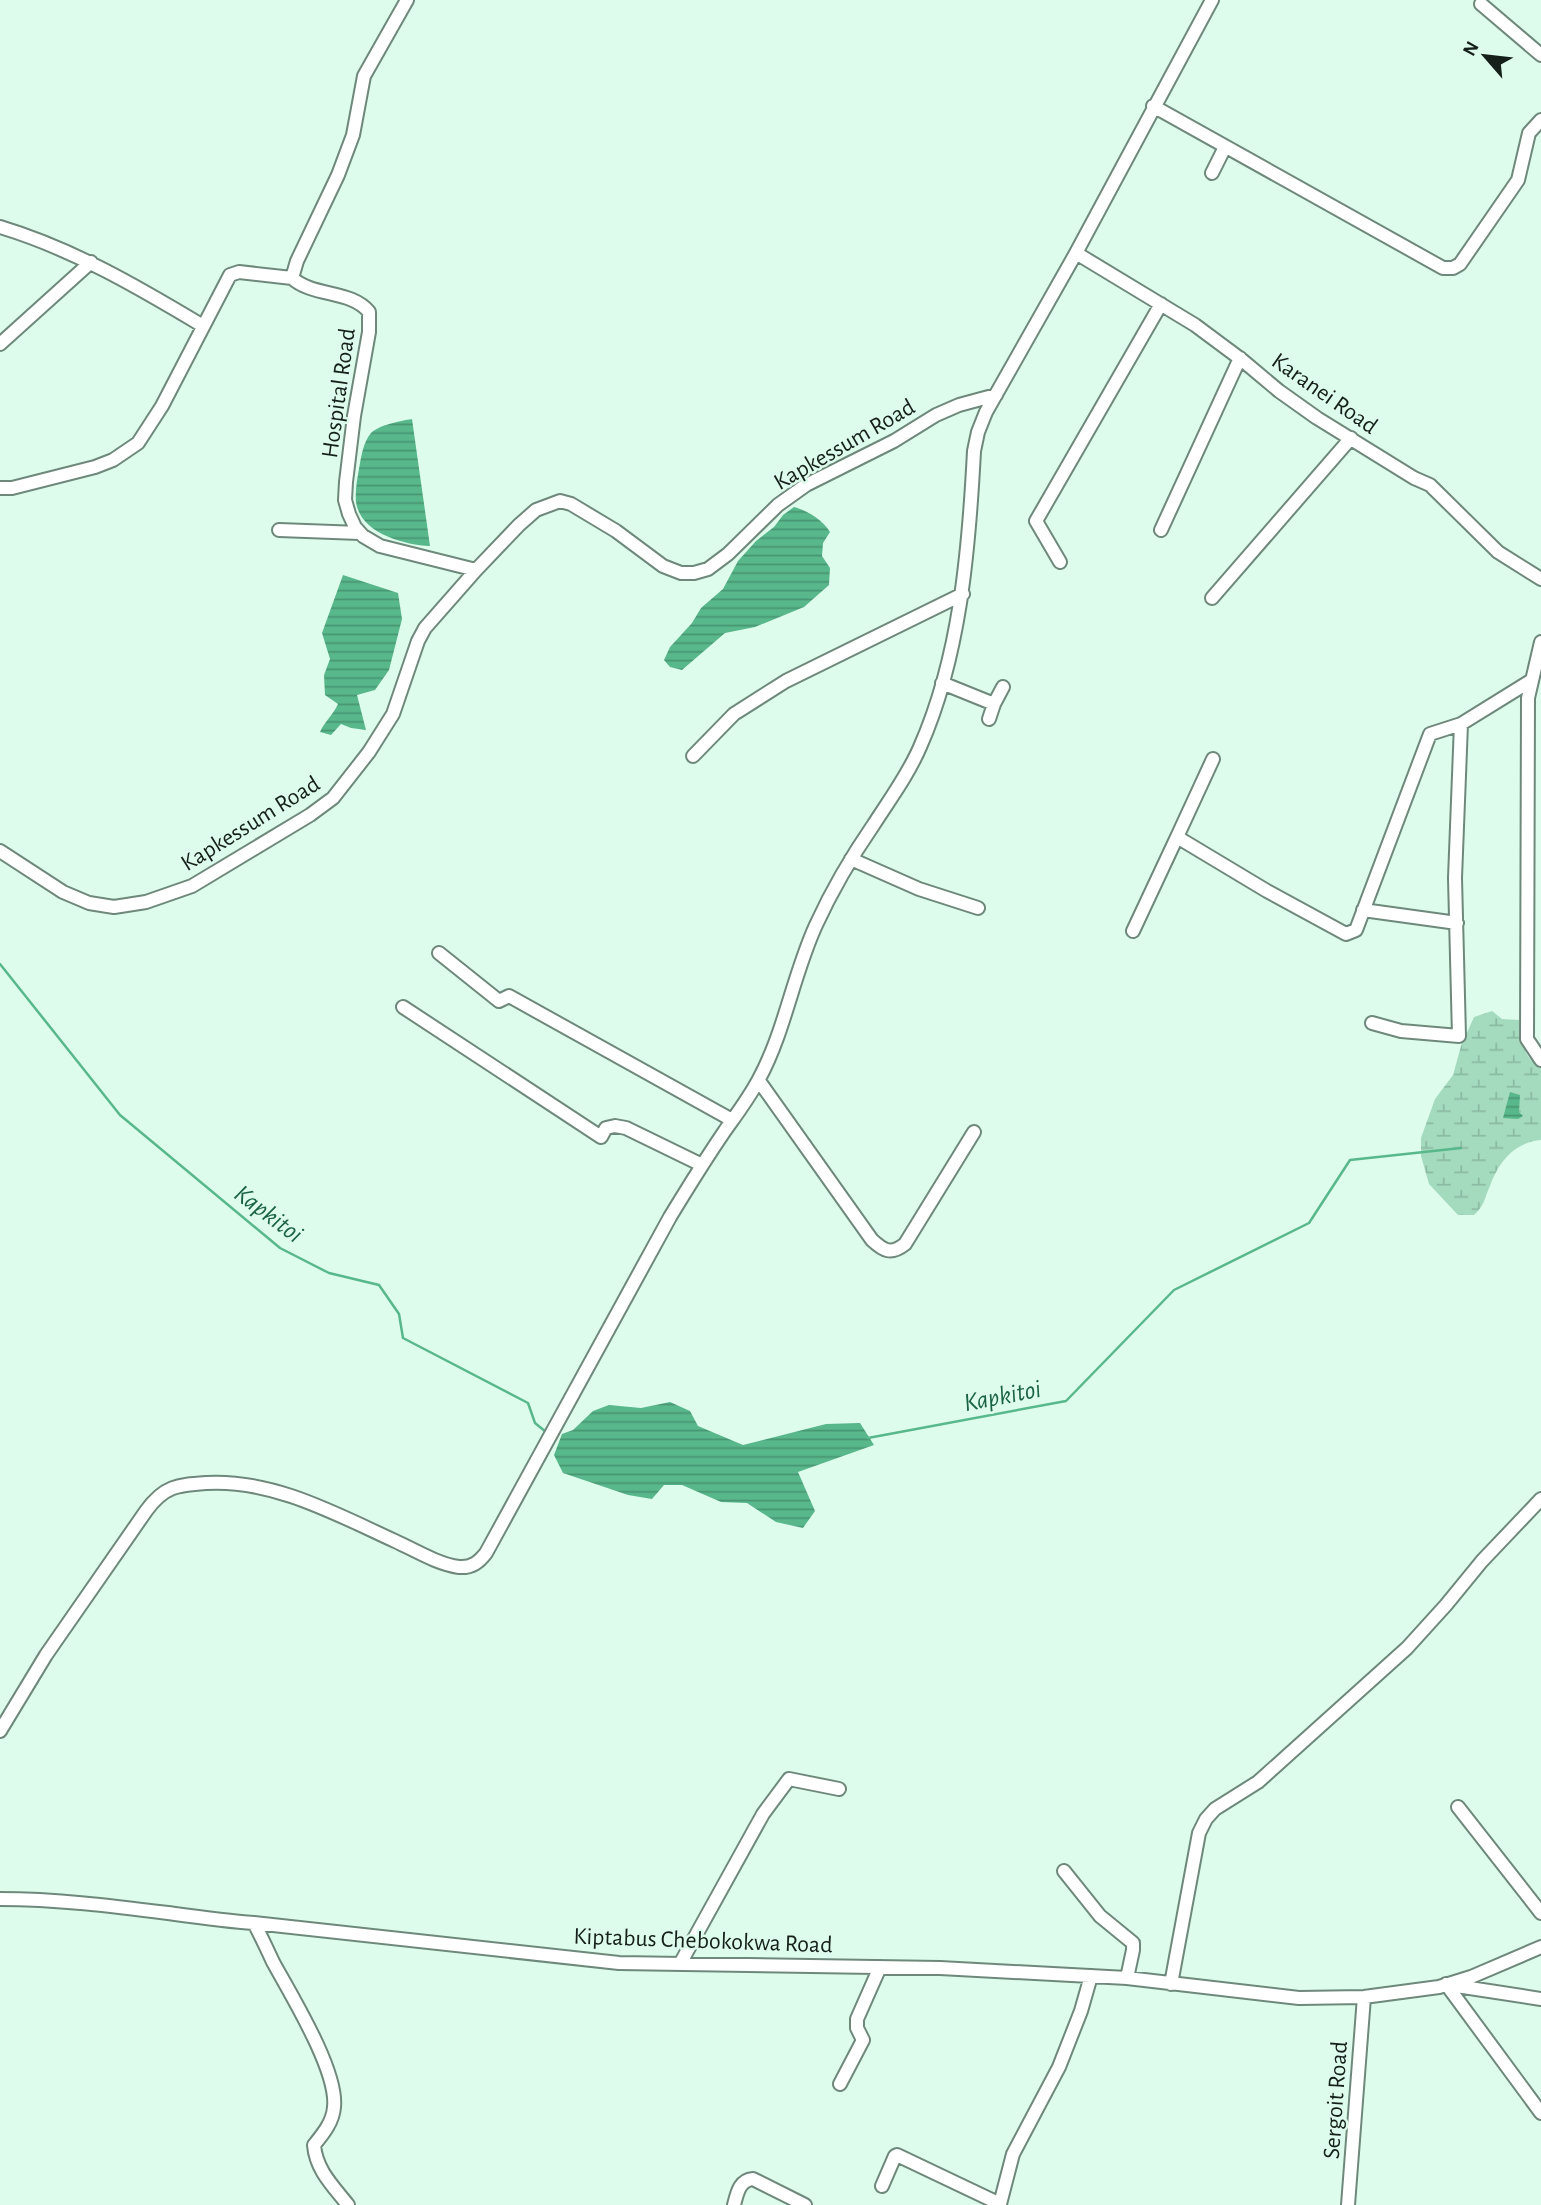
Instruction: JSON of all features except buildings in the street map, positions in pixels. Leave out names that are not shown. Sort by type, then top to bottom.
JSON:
[{"type":"street","points":[[0,488],[12,488],[95,467],[130,450],[138,443],[162,405],[224,285],[233,274],[239,272],[292,278],[353,135],[364,76],[407,0]]},
{"type":"street","points":[[0,1731],[46,1655],[146,1511],[164,1491],[198,1483],[253,1485],[288,1495],[441,1562],[459,1567],[475,1564],[492,1544],[670,1217],[758,1081],[787,1009],[816,924],[851,859],[900,787],[920,748],[942,684],[962,594],[978,432],[1212,0]]},
{"type":"street","points":[[1481,4],[1541,55]]},
{"type":"street","points":[[1153,106],[1443,268],[1453,268],[1460,264],[1518,180],[1529,133],[1541,120]]},
{"type":"street","points":[[1212,173],[1225,147]]},
{"type":"street","points":[[0,227],[91,262],[203,326]]},
{"type":"street","name":"Karanei Road","points":[[1076,253],[1195,325],[1279,391],[1414,478],[1430,485],[1498,551],[1541,579]]},
{"type":"street","points":[[0,344],[91,262]]},
{"type":"street","name":"Hospital Road","points":[[292,278],[299,284],[361,304],[369,312],[369,332],[354,416],[345,500],[349,514],[360,533]]},
{"type":"street","points":[[1060,562],[1036,521],[1161,304]]},
{"type":"street","points":[[1161,530],[1240,358]]},
{"type":"street","name":"Kapkessum Road","points":[[0,852],[63,892],[89,903],[114,908],[146,902],[192,886],[310,815],[333,798],[369,752],[393,714],[425,628],[476,570],[536,510],[560,500],[571,504],[616,531],[663,566],[681,573],[694,573],[708,569],[728,554],[778,505],[806,485],[894,441],[936,415],[959,405],[996,395]]},
{"type":"street","points":[[1212,598],[1351,438]]},
{"type":"street","points":[[279,530],[360,533],[380,546],[476,570]]},
{"type":"street","points":[[694,756],[734,715],[786,681],[962,594]]},
{"type":"street","points":[[1541,642],[1528,698],[1528,1039],[1541,1060]]},
{"type":"street","points":[[1177,837],[1266,891],[1346,934],[1356,930],[1430,734],[1461,724],[1532,680]]},
{"type":"street","points":[[942,684],[994,704]]},
{"type":"street","points":[[989,719],[1003,687]]},
{"type":"street","points":[[1371,1023],[1402,1031],[1459,1036],[1455,878],[1461,724]]},
{"type":"street","points":[[1133,931],[1213,759]]},
{"type":"street","points":[[851,859],[919,889],[978,908]]},
{"type":"street","points":[[1363,910],[1457,923]]},
{"type":"street","points":[[439,953],[499,1000],[509,996],[732,1120]]},
{"type":"street","points":[[402,1007],[601,1137],[606,1128],[626,1128],[702,1165]]},
{"type":"street","points":[[758,1081],[872,1240],[887,1250],[897,1250],[905,1244],[974,1132]]},
{"type":"street","points":[[1171,1984],[1199,1833],[1206,1819],[1215,1809],[1258,1782],[1407,1648],[1482,1561],[1541,1499]]},
{"type":"street","points":[[680,1964],[763,1814],[789,1779],[839,1789]]},
{"type":"street","points":[[1458,1807],[1541,1913]]},
{"type":"street","points":[[1064,1871],[1100,1916],[1133,1943],[1127,1978]]},
{"type":"street","name":"Kiptabus Chebokokwa Road","points":[[0,1899],[32,1899],[619,1963],[940,1968],[1127,1978],[1298,1997],[1364,1997],[1446,1984]]},
{"type":"street","points":[[254,1923],[326,2067],[334,2108],[325,2130],[314,2145],[315,2154],[317,2165],[348,2205]]},
{"type":"street","points":[[1446,1984],[1471,1977],[1541,1947]]},
{"type":"street","points":[[840,2084],[863,2040],[856,2025],[880,1967]]},
{"type":"street","points":[[882,2186],[897,2155],[1000,2204],[1013,2154],[1059,2067],[1082,2011],[1091,1976]]},
{"type":"street","points":[[1446,1984],[1541,1999]]},
{"type":"street","points":[[1446,1984],[1541,2113]]},
{"type":"street","name":"Sergoit Road","points":[[1348,2205],[1364,1997]]},
{"type":"street","points":[[734,2205],[739,2186],[747,2179],[753,2179],[805,2205]]},
{"type":"green space","points":[[1492,1011],[1502,1019],[1519,1020],[1526,1053],[1541,1067],[1541,1140],[1523,1145],[1508,1155],[1474,1215],[1458,1215],[1429,1184],[1421,1156],[1421,1138],[1435,1099],[1453,1075],[1461,1046],[1474,1017]]},
{"type":"shaded area","points":[[412,419],[430,546],[396,540],[374,529],[359,513],[356,502],[356,486],[368,437],[384,426]]},
{"type":"shaded area","points":[[794,507],[815,516],[830,532],[823,543],[822,556],[830,568],[829,585],[804,607],[755,627],[725,633],[682,670],[670,667],[664,660],[670,647],[692,623],[701,608],[723,589],[738,561]]},
{"type":"shaded area","points":[[343,575],[398,593],[402,619],[389,670],[375,690],[357,695],[366,730],[341,724],[331,735],[320,732],[338,704],[325,695],[324,675],[330,659],[322,633]]},
{"type":"shaded area","points":[[1510,1092],[1520,1095],[1519,1112],[1523,1116],[1518,1119],[1503,1118]]},
{"type":"shaded area","points":[[670,1402],[690,1411],[698,1426],[743,1445],[826,1424],[860,1423],[874,1445],[798,1472],[815,1511],[803,1528],[776,1522],[747,1503],[721,1502],[682,1485],[664,1485],[652,1499],[628,1495],[563,1473],[554,1455],[562,1434],[573,1430],[593,1411],[609,1405],[641,1408]]},
{"type":"waterway","name":"Kapkitoi","points":[[0,964],[120,1115],[280,1248],[329,1273],[379,1285],[399,1314],[403,1338],[528,1403],[535,1423],[546,1432]]},
{"type":"waterway","name":"Kapkitoi","points":[[868,1438],[1066,1401],[1174,1290],[1309,1223],[1350,1160],[1461,1148]]}]
